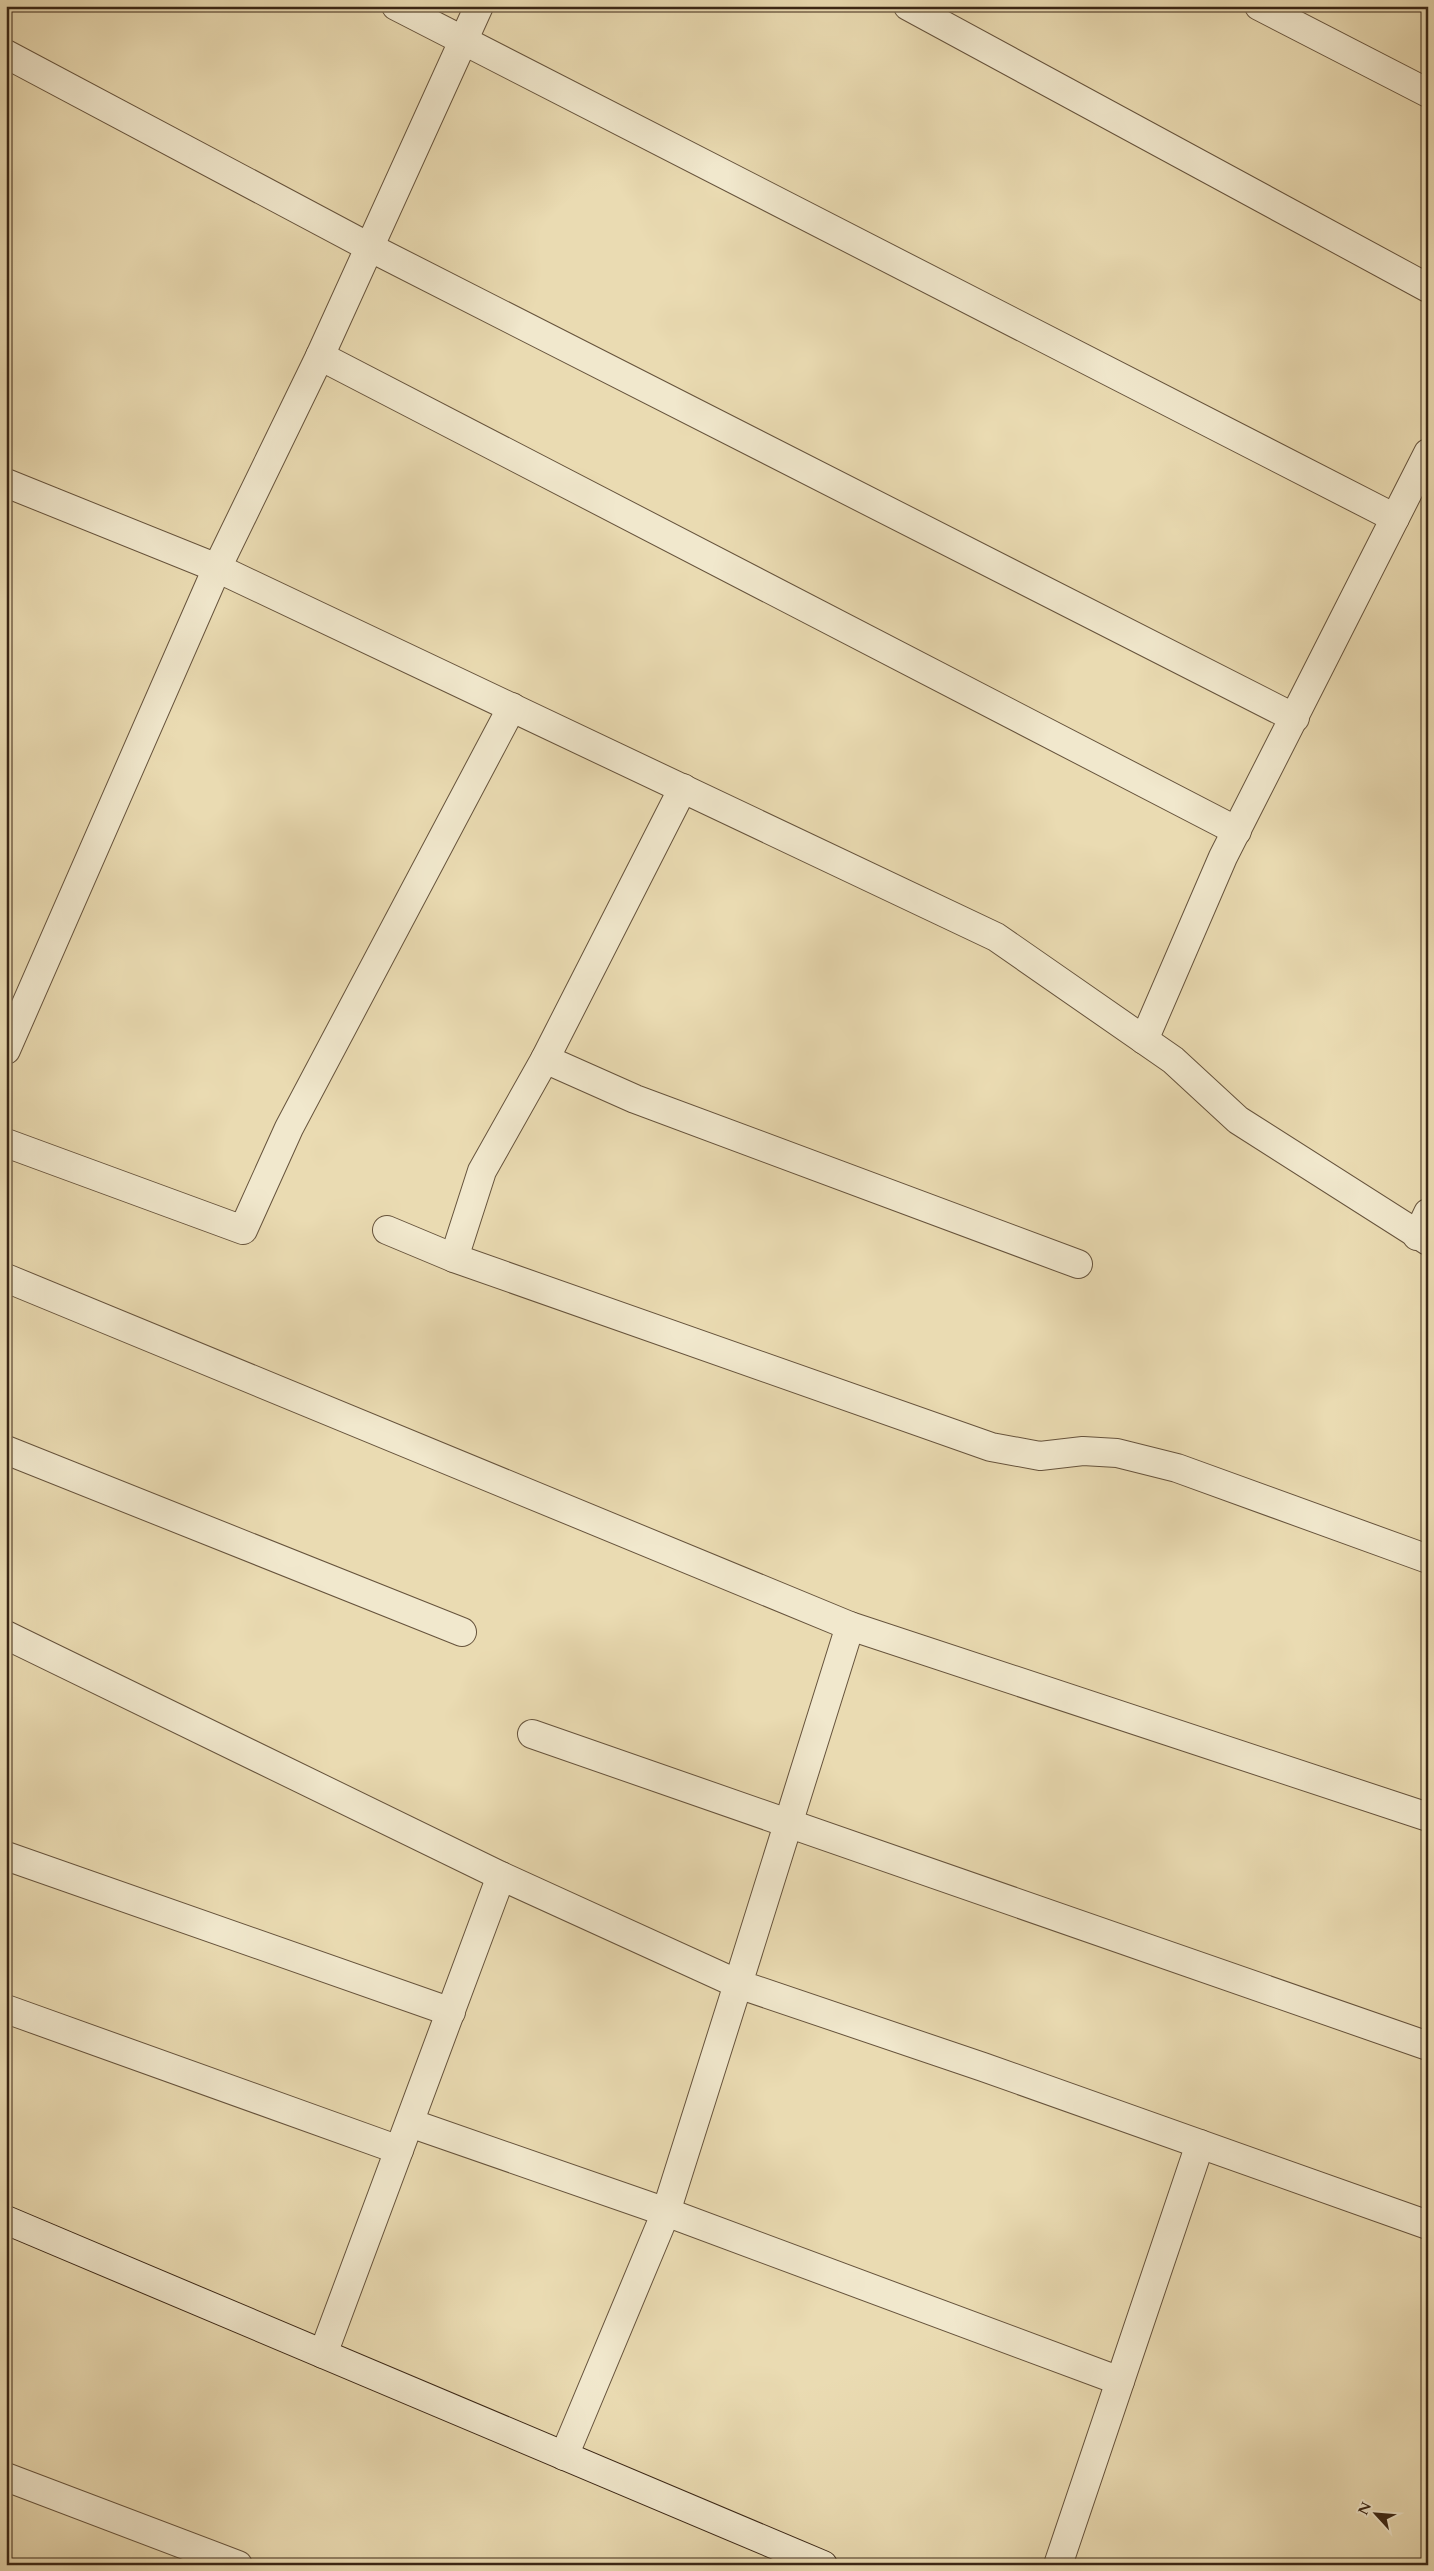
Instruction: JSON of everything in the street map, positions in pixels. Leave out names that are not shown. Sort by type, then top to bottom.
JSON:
[{"type":"street","points":[[396,6],[1395,518]]},
{"type":"street","points":[[6,1050],[217,568],[320,356],[479,6]]},
{"type":"street","points":[[908,6],[1428,288]]},
{"type":"street","points":[[1259,6],[1428,93]]},
{"type":"street","points":[[6,54],[369,247],[1294,718]]},
{"type":"street","points":[[320,356],[1237,831]]},
{"type":"street","points":[[1144,1040],[1237,831],[1428,453]]},
{"type":"street","points":[[6,483],[217,568],[996,937],[1173,1060],[1238,1120],[1424,1230]]},
{"type":"street","points":[[6,1143],[243,1230],[289,1128],[512,707]]},
{"type":"street","points":[[454,1258],[482,1172],[545,1059],[683,788]]},
{"type":"street","points":[[545,1059],[635,1099],[1078,1264]]},
{"type":"street","points":[[387,1230],[454,1258],[991,1447],[1040,1456],[1083,1452],[1117,1453],[1177,1468],[1428,1558]]},
{"type":"street","points":[[6,1278],[850,1626],[1428,1817]]},
{"type":"street","points":[[6,1450],[462,1632]]},
{"type":"street","points":[[564,2456],[666,2212],[850,1626]]},
{"type":"street","points":[[6,1635],[501,1876],[738,1984],[1428,2225]]},
{"type":"street","points":[[532,1734],[1428,2046]]},
{"type":"street","points":[[6,1856],[451,2012]]},
{"type":"street","points":[[322,2354],[501,1876]]},
{"type":"street","points":[[6,2009],[399,2150]]},
{"type":"street","points":[[410,2123],[666,2212],[1120,2381]]},
{"type":"street","points":[[1058,2565],[1200,2144]]},
{"type":"street","points":[[6,2220],[823,2565]]},
{"type":"street","points":[[6,2477],[238,2565]]}]
